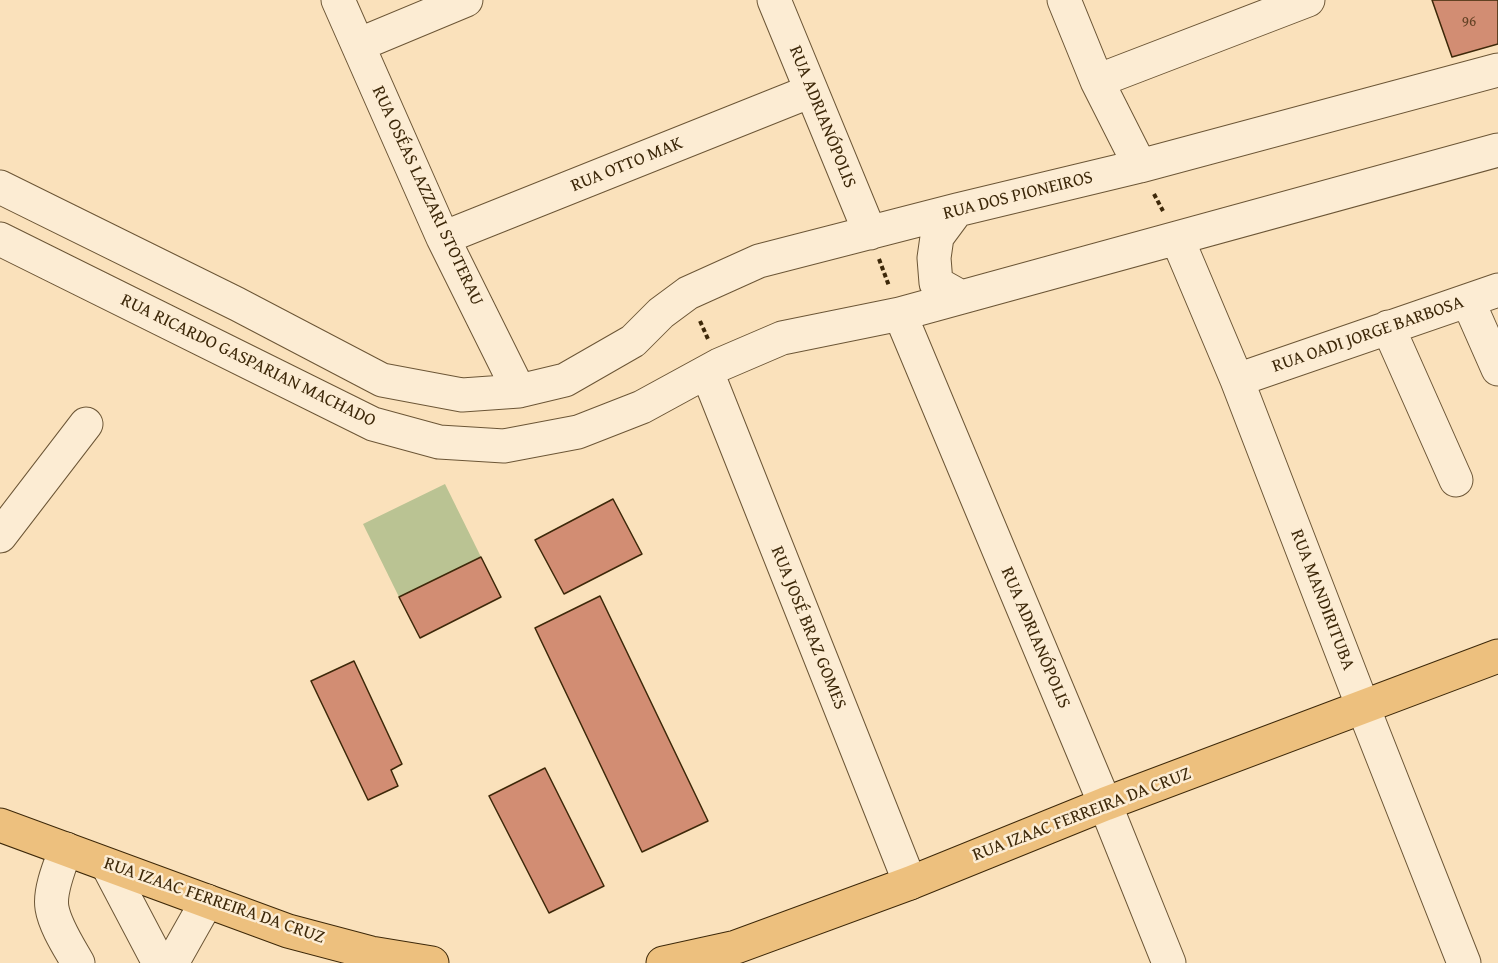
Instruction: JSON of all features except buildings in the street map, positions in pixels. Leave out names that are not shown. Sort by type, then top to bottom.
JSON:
[{"type":"main road","name":"RUA IZAAC FERREIRA DA CRUZ","points":[[663,963],[739,955],[1105,804],[1498,656]]},
{"type":"main road","name":"RUA IZAAC FERREIRA DA CRUZ","points":[[0,825],[288,931],[371,953],[432,963]]},
{"type":"street","name":"RUA OSÉAS LAZZARI STOTERAU","points":[[338,0],[443,238],[519,390]]},
{"type":"street","points":[[358,45],[466,0]]},
{"type":"street","name":"RUA ADRIANÓPOLIS","points":[[774,0],[870,233]]},
{"type":"street","points":[[1064,0],[1097,81],[1140,166]]},
{"type":"street","points":[[1097,81],[1308,0]]},
{"type":"street","name":"RUA DOS PIONEIROS","points":[[519,390],[565,380],[633,341],[661,313],[688,293],[759,261],[1140,166],[1498,70]]},
{"type":"street","name":"RUA OTTO MAK","points":[[443,238],[811,91]]},
{"type":"street","points":[[1409,174],[1498,138]]},
{"type":"street","points":[[713,368],[782,338],[900,314],[1498,150]]},
{"type":"street","points":[[0,187],[237,304],[382,381],[462,395],[519,390]]},
{"type":"street","points":[[957,210],[937,237],[934,258],[936,284],[961,297]]},
{"type":"street","name":"RUA MANDIRITUBA","points":[[1177,238],[1237,380],[1464,963]]},
{"type":"street","name":"RUA RICARDO GASPARIAN MACHADO","points":[[0,239],[373,424],[439,442],[504,446],[578,432],[642,407],[713,368]]},
{"type":"street","name":"RUA OADI JORGE BARBOSA","points":[[1237,380],[1498,290]]},
{"type":"street","points":[[1468,301],[1498,369]]},
{"type":"street","name":"RUA ADRIANÓPOLIS","points":[[900,314],[1169,963]]},
{"type":"street","points":[[1388,327],[1456,480]]},
{"type":"street","name":"RUA JOSÉ BRAZ GOMES","points":[[713,368],[910,883]]},
{"type":"street","points":[[0,536],[86,424]]},
{"type":"street","points":[[66,849],[52,892],[52,907],[78,963]]},
{"type":"street","points":[[108,866],[159,963]]},
{"type":"street","points":[[172,963],[207,901]]},
{"type":"path","points":[[1140,166],[1177,238]]},
{"type":"path","points":[[870,233],[900,314]]},
{"type":"path","points":[[688,293],[713,368]]},
{"type":"green space","points":[[445,484],[481,557],[399,597],[363,524]]}]
